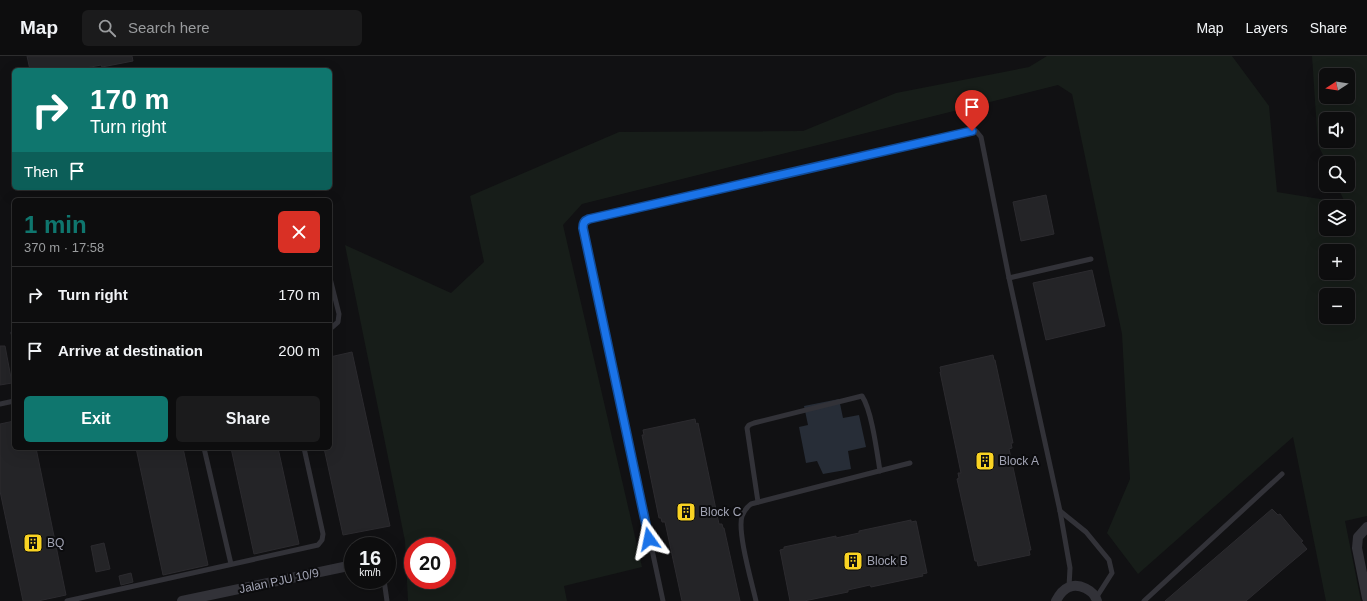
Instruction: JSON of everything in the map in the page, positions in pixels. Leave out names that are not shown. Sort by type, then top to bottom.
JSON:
[{"type":"street","points":[[1367,527],[1358,537],[1356,548],[1367,598]]},
{"type":"street","name":"Jalan PJU 10/9","points":[[182,601],[344,567]]},
{"type":"street","points":[[1056,601],[1060,593],[1069,587],[1080,586],[1090,590],[1097,600]]},
{"type":"lane","points":[[663,601],[583,224],[585,221],[596,217],[972,131],[976,131],[981,137],[1009,278],[1060,511],[1070,568],[1069,587]]},
{"type":"lane","points":[[1009,278],[1091,259]]},
{"type":"lane","points":[[332,286],[339,314],[338,322],[332,327]]},
{"type":"lane","points":[[758,502],[747,428],[749,425],[754,423],[796,412],[862,396],[866,404],[870,420],[880,471]]},
{"type":"lane","points":[[0,404],[12,401]]},
{"type":"lane","points":[[204,450],[231,564]]},
{"type":"lane","points":[[67,601],[318,545],[322,540],[323,534],[304,450]]},
{"type":"lane","points":[[756,601],[742,538],[741,525],[742,517],[746,509],[751,504],[910,463]]},
{"type":"lane","points":[[1144,601],[1282,474]]},
{"type":"lane","points":[[1060,511],[1086,532],[1109,560],[1112,574],[1097,600]]},
{"type":"lane","points":[[385,589],[387,601]]},
{"type":"shaded area","points":[[1047,56],[1232,56],[1269,106],[1277,192],[1326,200],[1319,200],[1319,236],[1355,236],[1355,200],[1344,200],[1340,192],[1355,192],[1355,156],[1324,156],[1320,148],[1355,148],[1355,112],[1319,112],[1319,147],[1312,56],[1367,56],[1367,516],[1345,521],[1361,601],[1326,601],[1293,437],[1138,574],[1107,533],[1130,479],[1122,334],[1072,94],[1058,85],[582,204],[563,225],[642,567],[564,586],[567,601],[408,601],[407,589],[456,589],[456,537],[404,537],[345,245],[451,293],[484,262],[470,196],[619,132],[803,131],[896,93],[1029,67]]},
{"type":"shaded area","points":[[839,399],[843,418],[859,415],[866,447],[848,451],[851,469],[823,474],[817,461],[806,463],[799,427],[808,425],[804,406]]},
{"type":"building","points":[[27,56],[132,56],[133,61],[102,67],[101,65],[86,68],[30,68]]},
{"type":"building","points":[[1046,195],[1054,234],[1021,241],[1013,202]]},
{"type":"building","points":[[1092,270],[1105,326],[1046,340],[1033,283]]},
{"type":"building","points":[[0,346],[5,346],[12,383],[0,385]]},
{"type":"building","points":[[352,352],[390,526],[343,535],[324,450],[332,450],[332,357]]},
{"type":"building","name":"Block A","points":[[993,355],[1013,443],[1011,443],[1012,448],[1009,449],[1031,550],[1029,550],[1030,555],[978,566],[977,561],[975,561],[957,479],[959,478],[958,473],[961,473],[940,367]]},
{"type":"building","name":"Block C","points":[[695,419],[696,424],[698,423],[719,524],[722,524],[724,528],[740,601],[682,601],[665,522],[662,522],[661,518],[659,518],[642,435],[644,435],[643,430]]},
{"type":"building","name":"BQ","points":[[12,421],[12,450],[36,450],[66,595],[38,601],[23,601],[0,491],[0,424]]},
{"type":"building","points":[[136,450],[183,450],[208,565],[163,575]]},
{"type":"building","points":[[231,450],[278,450],[299,544],[254,554]]},
{"type":"building","points":[[1272,509],[1278,515],[1280,514],[1303,541],[1301,542],[1307,549],[1246,601],[1165,601]]},
{"type":"building","name":"Block B","points":[[911,520],[911,522],[916,521],[927,573],[922,574],[923,576],[871,587],[870,585],[848,590],[848,592],[804,601],[790,601],[780,550],[784,549],[784,547],[836,536],[836,538],[859,533],[859,531]]},
{"type":"building","points":[[104,543],[110,569],[96,572],[91,546]]},
{"type":"building","points":[[131,573],[133,582],[121,585],[119,576]]},
{"type":"place","name":"Block A","points":[[985,461]]},
{"type":"place","name":"Block C","points":[[686,512]]},
{"type":"place","name":"BQ","points":[[33,543]]},
{"type":"place","name":"Block B","points":[[853,561]]},
{"type":"route","points":[[649,539],[583,228],[585,221],[972,131]]}]
